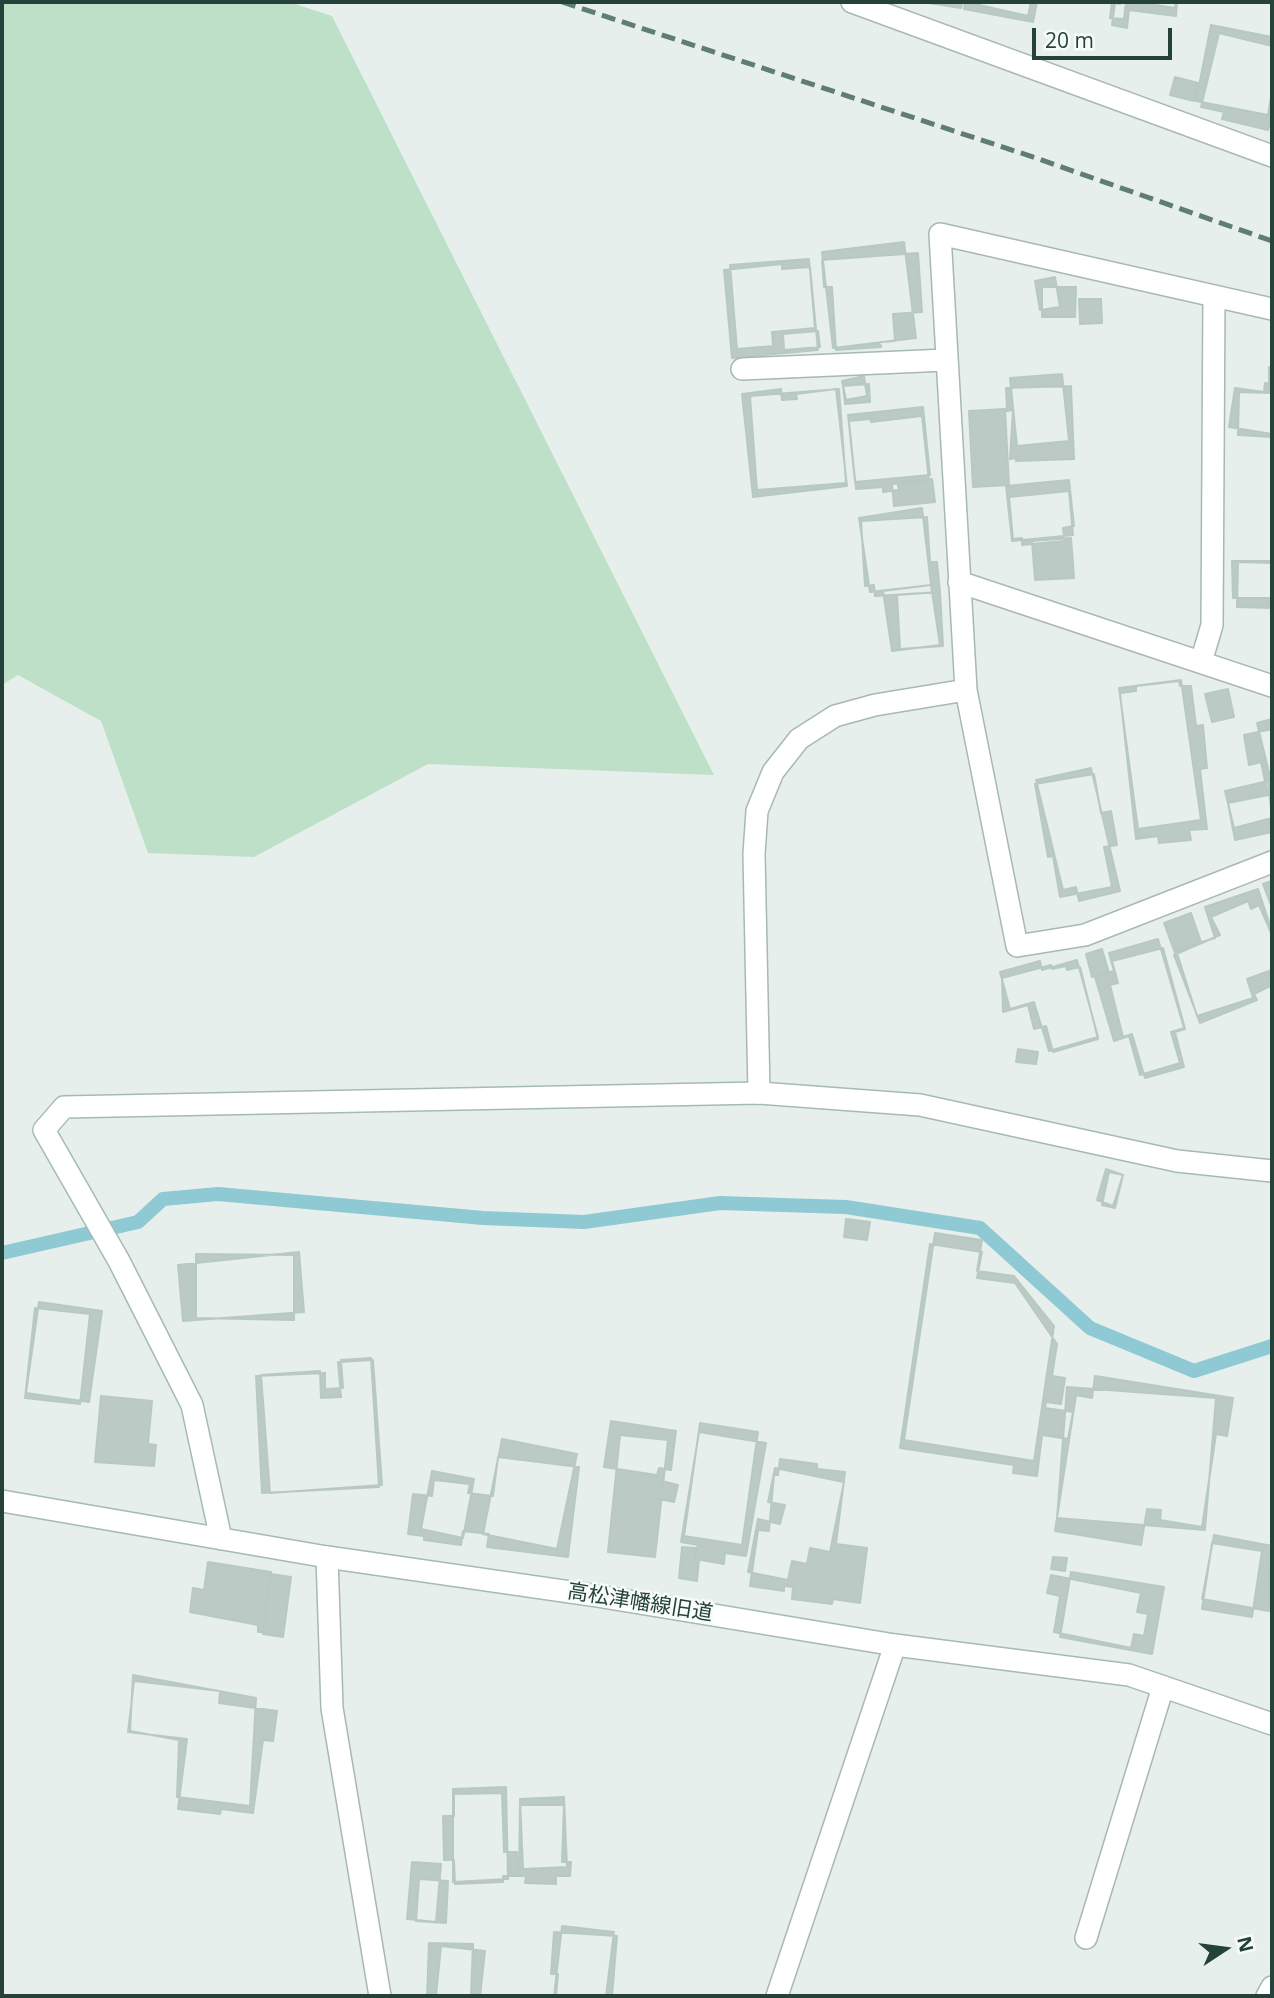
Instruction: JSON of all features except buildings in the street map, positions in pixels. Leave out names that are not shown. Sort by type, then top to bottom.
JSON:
[{"type":"street","points":[[852,2],[1272,156]]},
{"type":"street","points":[[1272,309],[940,234],[966,690],[1017,946],[1086,935],[1272,862]]},
{"type":"street","points":[[1201,662],[1212,625],[1214,296]]},
{"type":"street","points":[[742,369],[946,360]]},
{"type":"street","points":[[959,582],[1272,686]]},
{"type":"street","points":[[759,1093],[754,854],[757,811],[773,772],[799,739],[835,716],[875,705],[966,690]]},
{"type":"street","points":[[221,1539],[192,1405],[119,1261],[44,1130],[64,1107],[759,1093],[920,1105],[1177,1161],[1272,1171]]},
{"type":"street","name":"高松津幡線旧道","points":[[2,1501],[327,1558],[598,1596],[895,1645],[1129,1675],[1272,1724]]},
{"type":"street","points":[[327,1558],[332,1708],[380,1996]]},
{"type":"street","points":[[777,1996],[895,1645]]},
{"type":"street","points":[[1086,1938],[1163,1687]]},
{"type":"street","points":[[1267,1996],[1272,1987]]},
{"type":"green space","points":[[2,2],[289,2],[332,16],[714,775],[428,764],[254,857],[148,853],[101,721],[18,675],[2,685]]},
{"type":"waterway","points":[[2,1253],[138,1222],[163,1199],[218,1194],[483,1218],[584,1222],[720,1203],[846,1207],[980,1228],[1090,1328],[1194,1371],[1272,1346]]},
{"type":"railway","points":[[562,2],[1036,158],[1272,241]]}]
